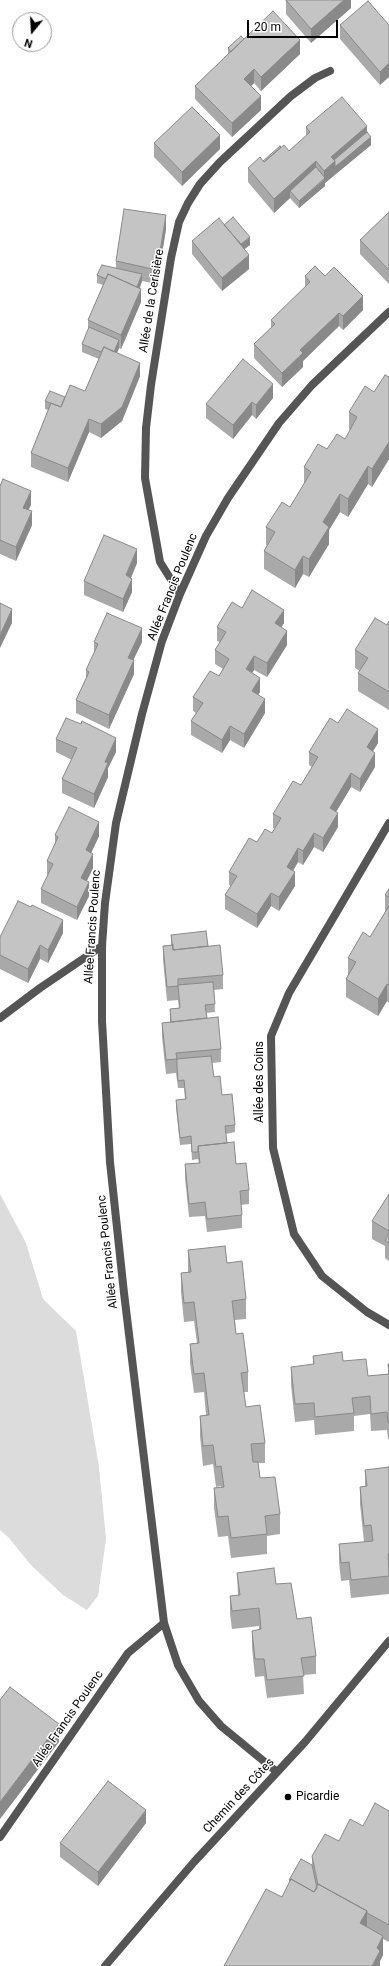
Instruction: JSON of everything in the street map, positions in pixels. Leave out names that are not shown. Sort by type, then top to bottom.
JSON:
[{"type":"street","name":"Allée de la Cerisière","points":[[180,594],[160,562],[146,478],[146,428],[151,385],[171,258],[179,222],[188,203],[200,184],[220,162],[291,96],[315,78],[330,71]]},
{"type":"street","name":"Allée Francis Poulenc","points":[[277,1772],[220,1726],[199,1701],[178,1665],[164,1623],[110,1162],[103,1042],[102,946],[105,903],[116,823],[142,714],[162,641],[180,594],[206,536],[228,498],[279,423],[312,385],[389,312]]},
{"type":"street","name":"Allée des Coins","points":[[389,823],[289,993],[271,1036],[271,1058],[273,1148],[294,1234],[322,1276],[367,1312],[389,1325]]},
{"type":"street","points":[[0,1018],[40,988],[102,946]]},
{"type":"street","name":"Allée Francis Poulenc","points":[[0,1837],[128,1653],[164,1623]]},
{"type":"street","name":"Chemin des Côtes","points":[[105,1966],[194,1862],[305,1742],[389,1641]]},
{"type":"shaded area","points":[[0,1194],[26,1243],[43,1299],[76,1331],[99,1467],[106,1539],[98,1596],[87,1610],[63,1595],[31,1565],[9,1538],[0,1530]]},
{"type":"building","points":[[286,0],[344,0],[311,29]]},
{"type":"building","points":[[368,1],[389,25],[389,63],[380,72],[340,25]]},
{"type":"building","points":[[273,11],[300,40],[261,77],[254,69],[244,79],[261,96],[232,123],[195,86]]},
{"type":"building","points":[[241,36],[244,39],[231,52],[228,48]]},
{"type":"building","points":[[342,97],[367,126],[331,157],[335,161],[324,171],[316,161],[274,199],[248,168],[260,157],[264,162],[284,145],[289,151],[310,132],[306,127]]},
{"type":"building","points":[[192,107],[220,135],[182,172],[154,143]]},
{"type":"building","points":[[367,132],[371,137],[335,167],[334,160]]},
{"type":"building","points":[[280,146],[281,147],[264,162],[263,161]]},
{"type":"building","points":[[316,167],[325,178],[299,201],[290,191]]},
{"type":"building","points":[[124,209],[166,215],[157,270],[116,261]]},
{"type":"building","points":[[389,212],[389,270],[360,240]]},
{"type":"building","points":[[233,217],[250,237],[241,244],[224,225]]},
{"type":"building","points":[[219,218],[249,255],[222,278],[192,241]]},
{"type":"building","points":[[102,265],[142,274],[137,287],[108,274],[106,279],[97,275]]},
{"type":"building","points":[[315,266],[325,276],[334,267],[363,296],[343,316],[339,313],[300,350],[303,353],[282,373],[254,344],[275,324],[271,320],[310,282],[305,276]]},
{"type":"building","points":[[108,274],[141,289],[121,335],[88,320]]},
{"type":"building","points":[[89,327],[119,340],[114,352],[104,347],[101,352],[82,344]]},
{"type":"building","points":[[104,347],[140,363],[122,407],[101,424],[89,419],[68,468],[31,453],[51,403],[61,407],[70,385],[85,391]]},
{"type":"building","points":[[243,359],[273,384],[256,405],[252,402],[233,425],[206,404]]},
{"type":"building","points":[[385,375],[389,377],[389,442],[372,469],[368,466],[348,499],[340,494],[323,522],[329,527],[309,559],[303,556],[295,570],[264,551],[275,532],[266,527],[282,502],[290,507],[311,472],[304,467],[318,444],[327,449],[337,434],[345,439],[357,417],[349,412],[365,386],[374,392]]},
{"type":"building","points":[[50,391],[65,397],[61,407],[45,401]]},
{"type":"building","points":[[3,479],[31,491],[23,508],[32,511],[16,547],[0,540],[0,486]]},
{"type":"building","points":[[104,535],[137,549],[126,575],[132,579],[123,599],[84,581]]},
{"type":"building","points":[[252,590],[284,610],[275,623],[287,631],[267,663],[254,656],[246,669],[260,678],[252,691],[265,699],[244,734],[230,726],[222,740],[191,721],[203,703],[193,697],[210,671],[219,676],[229,659],[215,650],[226,632],[217,627],[232,602],[242,608]]},
{"type":"building","points":[[0,603],[12,609],[0,635]]},
{"type":"building","points":[[107,613],[142,628],[128,658],[134,660],[109,715],[76,700],[89,672],[86,670],[98,644],[94,642]]},
{"type":"building","points":[[375,618],[387,625],[389,621],[389,692],[358,673],[368,658],[355,650]]},
{"type":"building","points":[[347,709],[378,729],[367,747],[375,753],[360,779],[351,773],[330,808],[338,813],[323,838],[314,833],[303,851],[298,848],[287,867],[295,872],[279,897],[271,893],[257,914],[225,895],[237,876],[229,872],[249,838],[257,842],[265,829],[272,833],[281,818],[273,814],[293,781],[301,785],[318,757],[309,752],[330,718],[338,723]]},
{"type":"building","points":[[66,718],[81,724],[82,721],[116,738],[105,762],[108,763],[94,794],[62,779],[77,748],[56,739]]},
{"type":"building","points":[[69,807],[99,822],[86,850],[93,854],[81,878],[89,882],[77,907],[41,889],[53,864],[47,861],[58,837],[55,835]]},
{"type":"building","points":[[389,889],[389,897],[385,895]]},
{"type":"building","points":[[18,901],[31,907],[32,905],[63,920],[48,950],[40,945],[28,969],[0,955],[0,937]]},
{"type":"building","points":[[389,906],[389,985],[387,984],[378,999],[346,979],[356,962],[348,958],[363,932],[370,937]]},
{"type":"building","points":[[206,931],[208,946],[173,950],[171,935]]},
{"type":"building","points":[[173,945],[173,950],[220,945],[223,975],[178,979],[178,986],[167,987],[163,946]]},
{"type":"building","points":[[213,982],[215,1004],[205,1005],[207,1018],[171,1022],[170,1009],[180,1008],[178,985]]},
{"type":"building","points":[[218,1017],[221,1049],[176,1053],[177,1059],[166,1060],[162,1023]]},
{"type":"building","points":[[211,1056],[214,1077],[220,1076],[222,1095],[232,1094],[235,1125],[225,1126],[227,1143],[198,1146],[198,1152],[192,1152],[191,1136],[180,1138],[176,1100],[186,1099],[184,1080],[178,1081],[176,1059]]},
{"type":"building","points":[[234,1142],[236,1164],[246,1163],[249,1190],[240,1191],[242,1215],[207,1219],[205,1202],[189,1204],[185,1164],[200,1163],[198,1146]]},
{"type":"building","points":[[389,1194],[389,1231],[372,1221]]},
{"type":"building","points":[[389,1233],[389,1243],[385,1241]]},
{"type":"building","points":[[225,1246],[227,1263],[242,1261],[246,1299],[232,1301],[236,1334],[243,1333],[248,1372],[241,1373],[246,1407],[260,1405],[265,1443],[251,1444],[253,1462],[258,1462],[260,1478],[275,1477],[280,1514],[265,1516],[267,1534],[231,1538],[228,1516],[218,1517],[214,1488],[224,1487],[221,1466],[216,1467],[213,1445],[203,1446],[200,1416],[209,1415],[204,1373],[194,1374],[190,1344],[199,1343],[194,1302],[184,1303],[181,1273],[191,1272],[188,1250]]},
{"type":"building","points":[[342,1352],[343,1361],[366,1359],[368,1376],[389,1374],[389,1422],[387,1412],[371,1414],[370,1396],[352,1398],[354,1413],[315,1417],[314,1403],[295,1404],[291,1367],[314,1364],[313,1356]]},
{"type":"building","points":[[389,1467],[389,1576],[351,1580],[349,1562],[341,1563],[339,1544],[373,1541],[371,1525],[364,1526],[360,1487],[367,1486],[365,1470]]},
{"type":"building","points":[[274,1568],[276,1584],[291,1583],[297,1619],[311,1617],[316,1656],[301,1658],[304,1676],[267,1680],[264,1659],[255,1659],[252,1631],[261,1629],[259,1608],[232,1611],[230,1596],[240,1595],[237,1573]]},
{"type":"building","points":[[10,1687],[59,1724],[0,1802],[0,1700]]},
{"type":"building","points":[[108,1781],[146,1810],[98,1872],[60,1843]]},
{"type":"building","points":[[375,1803],[389,1811],[389,1925],[367,1913],[367,1911],[318,1885],[312,1856],[325,1834],[339,1841],[350,1819],[363,1826]]},
{"type":"building","points":[[301,1859],[312,1865],[317,1888],[314,1892],[291,1879],[290,1881],[289,1880]]},
{"type":"building","points":[[291,1879],[314,1892],[318,1884],[367,1911],[360,1923],[383,1936],[377,1948],[380,1951],[372,1966],[224,1966],[266,1889],[282,1897]]},
{"type":"place","name":"Picardie","points":[[288,1797]]}]
